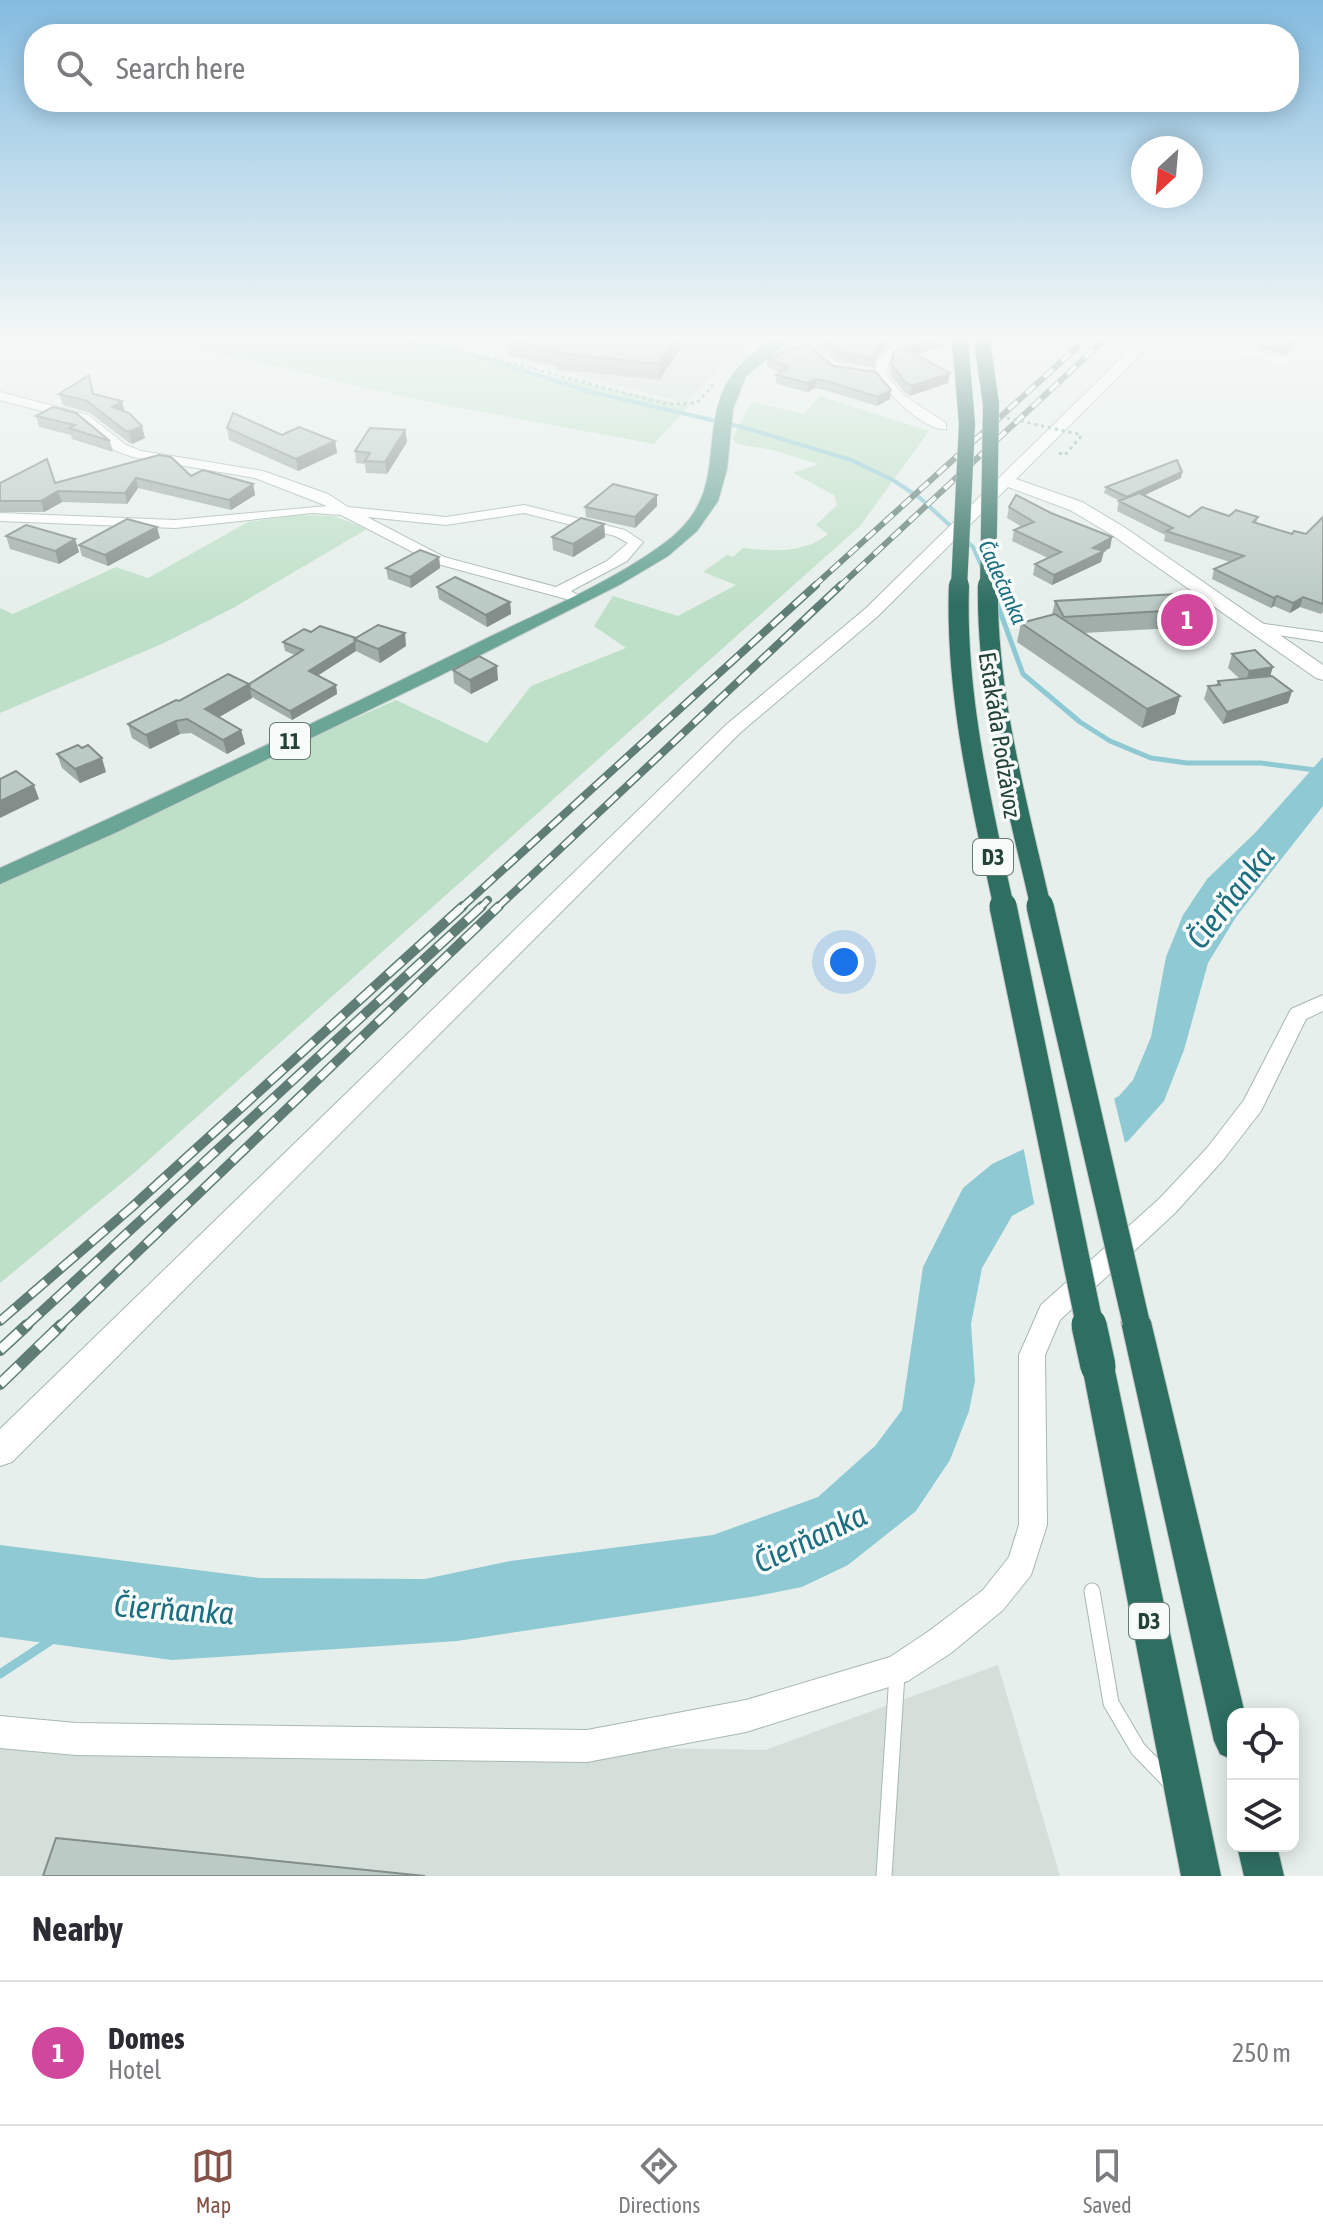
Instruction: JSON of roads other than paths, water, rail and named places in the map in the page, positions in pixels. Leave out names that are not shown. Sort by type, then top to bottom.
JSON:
[{"type":"highway","name":"Estakáda Podzávoz","points":[[967,429],[957,611],[961,674],[989,838],[1184,1796]]},
{"type":"highway","name":"Estakáda Podzávoz","points":[[991,429],[987,617],[993,678],[1025,839],[1227,1715]]},
{"type":"highway","name":"D3","points":[[1184,1796],[1201,1876]]},
{"type":"highway","points":[[1258,1852],[1264,1876]]},
{"type":"main road","name":"11","points":[[0,877],[144,812],[569,595],[645,563],[691,528],[713,494],[721,429]]},
{"type":"street","points":[[0,517],[175,524],[312,509],[344,511],[446,521],[524,509],[620,533],[636,542],[631,550],[569,595],[439,560],[344,511],[323,497],[258,474],[138,454],[121,448],[97,429]]},
{"type":"street","points":[[0,1451],[734,728],[871,613],[1058,429]]},
{"type":"street","points":[[1005,481],[1050,496],[1096,518],[1158,556],[1323,674]]},
{"type":"street","points":[[287,511],[300,491]]},
{"type":"street","points":[[1258,628],[1323,637]]},
{"type":"street","points":[[0,1732],[76,1739],[587,1746],[746,1716],[897,1670],[940,1642],[993,1600],[1021,1565],[1033,1525],[1032,1355],[1050,1313],[1167,1206],[1215,1154],[1253,1105],[1298,1014],[1323,1002]]},
{"type":"lane","points":[[1092,1591],[1111,1703],[1138,1749],[1184,1796]]},
{"type":"lane","points":[[884,1876],[897,1670]]},
{"type":"water","name":"Čierňanka","points":[[1323,757],[1323,806],[1236,917],[1208,963],[1184,1050],[1164,1101],[1129,1140],[1043,1199],[1012,1216],[982,1268],[971,1324],[975,1381],[969,1411],[950,1460],[916,1511],[848,1565],[802,1587],[757,1596],[457,1641],[172,1660],[0,1637],[0,1545],[259,1578],[425,1579],[510,1561],[713,1535],[818,1497],[875,1446],[902,1410],[923,1267],[963,1188],[992,1164],[1119,1096],[1133,1080],[1151,1037],[1166,957],[1183,915],[1207,879],[1255,833]]},
{"type":"waterway","name":"Čadečanka","points":[[748,429],[851,460],[893,480],[920,498],[956,531]]},
{"type":"waterway","name":"Čadečanka","points":[[964,539],[973,547],[983,570]]},
{"type":"waterway","name":"Čadečanka","points":[[995,598],[1023,674],[1080,722],[1110,741],[1151,758],[1187,763],[1261,763],[1323,771]]},
{"type":"waterway","points":[[0,1674],[50,1641]]},
{"type":"railway","points":[[813,587],[988,429]]},
{"type":"railway","points":[[839,587],[1009,429]]},
{"type":"railway","points":[[461,908],[816,585]]},
{"type":"railway","points":[[497,908],[841,585]]},
{"type":"railway","points":[[482,906],[488,900]]},
{"type":"railway","points":[[0,1321],[132,1207],[463,906]]},
{"type":"railway","points":[[25,1327],[482,906]]},
{"type":"railway","points":[[59,1327],[499,906]]},
{"type":"railway","points":[[0,1350],[27,1325]]},
{"type":"railway","points":[[0,1384],[61,1325]]},
{"type":"place","name":"Domes","points":[[1187,620]]}]
